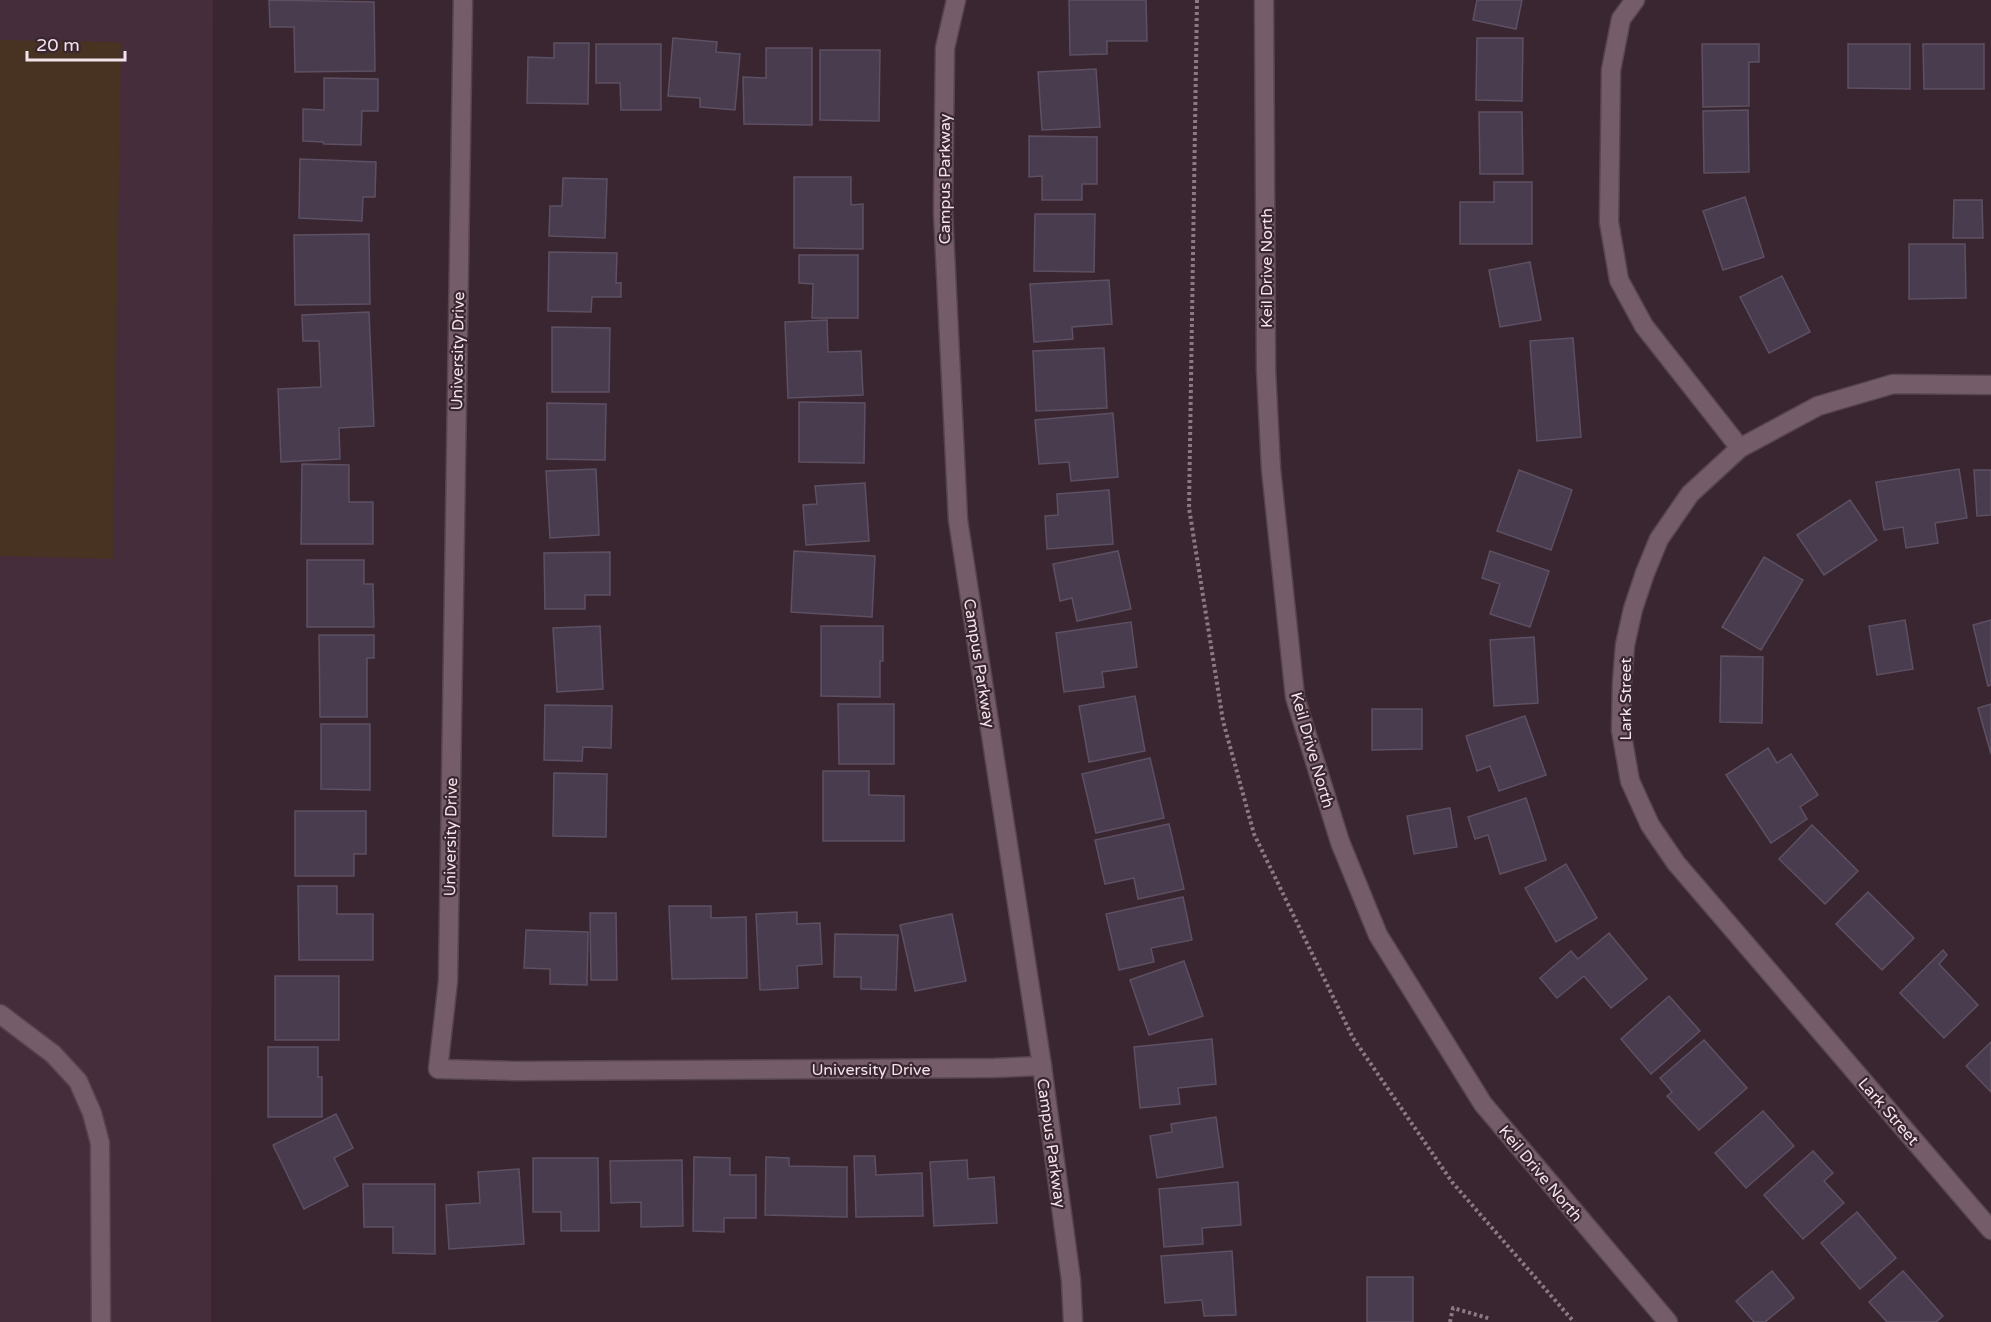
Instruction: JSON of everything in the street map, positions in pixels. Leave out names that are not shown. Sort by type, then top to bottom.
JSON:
[{"type":"street","name":"University Drive","points":[[463,0],[448,981],[438,1069],[515,1071],[1042,1066]]},
{"type":"street","name":"Campus Parkway","points":[[956,0],[945,48],[943,212],[958,520],[1042,1066],[1071,1280],[1073,1322]]},
{"type":"street","name":"Keil Drive North","points":[[1264,0],[1266,370],[1271,469],[1295,697],[1340,842],[1378,935],[1483,1104],[1668,1322]]},
{"type":"street","points":[[1635,0],[1621,19],[1611,70],[1609,222],[1619,280],[1644,326],[1740,448]]},
{"type":"street","name":"Lark Street","points":[[1991,385],[1893,384],[1818,406],[1740,448],[1690,494],[1659,539],[1636,600],[1625,645],[1622,683],[1622,730],[1630,781],[1650,825],[1676,863],[1991,1230]]},
{"type":"street","points":[[0,1014],[53,1054],[78,1081],[92,1113],[100,1143],[100,1322]]},
{"type":"path","points":[[1450,1322],[1453,1308],[1491,1319]]},
{"type":"shaded area","points":[[0,0],[213,0],[211,1322],[0,1322]]},
{"type":"shaded area","points":[[0,40],[121,42],[113,559],[0,556]]},
{"type":"building","points":[[269,0],[374,2],[375,71],[295,72],[294,27],[270,27]]},
{"type":"building","points":[[1069,0],[1146,0],[1147,41],[1107,41],[1107,54],[1070,55]]},
{"type":"building","points":[[1477,0],[1522,0],[1516,29],[1473,20]]},
{"type":"building","points":[[673,38],[717,42],[716,52],[740,54],[735,110],[700,107],[700,98],[668,96]]},
{"type":"building","points":[[1477,38],[1523,38],[1522,101],[1476,100]]},
{"type":"building","points":[[554,43],[589,43],[588,104],[527,103],[528,57],[554,58]]},
{"type":"building","points":[[596,44],[661,44],[661,110],[621,110],[620,83],[596,83]]},
{"type":"building","points":[[1702,44],[1759,44],[1759,62],[1749,62],[1749,106],[1703,107]]},
{"type":"building","points":[[1848,44],[1910,44],[1910,89],[1848,88]]},
{"type":"building","points":[[1923,44],[1984,44],[1984,89],[1924,89]]},
{"type":"building","points":[[766,48],[812,48],[812,125],[744,124],[743,77],[766,78]]},
{"type":"building","points":[[820,50],[880,50],[879,121],[820,120]]},
{"type":"building","points":[[1096,69],[1100,127],[1042,130],[1038,72]]},
{"type":"building","points":[[324,78],[378,79],[378,111],[362,111],[361,145],[303,141],[303,109],[324,110]]},
{"type":"building","points":[[1748,110],[1749,172],[1704,173],[1703,111]]},
{"type":"building","points":[[1479,112],[1522,112],[1523,174],[1480,174]]},
{"type":"building","points":[[1029,136],[1097,137],[1097,184],[1082,184],[1082,200],[1042,200],[1042,176],[1029,177]]},
{"type":"building","points":[[300,159],[376,162],[375,197],[363,197],[362,221],[299,218]]},
{"type":"building","points":[[794,177],[851,177],[851,205],[863,204],[863,249],[794,248]]},
{"type":"building","points":[[563,178],[607,179],[605,238],[549,236],[550,206],[562,206]]},
{"type":"building","points":[[1494,182],[1532,182],[1532,244],[1460,244],[1460,202],[1494,202]]},
{"type":"building","points":[[1745,197],[1764,257],[1723,270],[1703,211]]},
{"type":"building","points":[[1954,200],[1982,200],[1983,238],[1953,238]]},
{"type":"building","points":[[1035,214],[1095,214],[1094,272],[1034,271]]},
{"type":"building","points":[[369,234],[370,304],[295,305],[294,235]]},
{"type":"building","points":[[1909,244],[1965,244],[1966,298],[1909,299]]},
{"type":"building","points":[[549,252],[617,253],[616,283],[621,283],[621,297],[592,297],[591,312],[548,311]]},
{"type":"building","points":[[799,255],[858,255],[858,318],[812,318],[813,284],[799,283]]},
{"type":"building","points":[[1530,262],[1541,320],[1500,327],[1489,270]]},
{"type":"building","points":[[1782,276],[1810,332],[1769,353],[1740,297]]},
{"type":"building","points":[[1109,280],[1112,324],[1072,327],[1073,339],[1034,342],[1030,284]]},
{"type":"building","points":[[369,312],[374,426],[339,428],[340,459],[281,462],[278,389],[321,387],[319,341],[303,341],[302,315]]},
{"type":"building","points":[[827,320],[828,352],[861,351],[863,395],[788,398],[785,322]]},
{"type":"building","points":[[552,327],[610,328],[609,392],[552,392]]},
{"type":"building","points":[[1573,338],[1581,437],[1537,441],[1530,341]]},
{"type":"building","points":[[1104,348],[1107,408],[1036,411],[1033,351]]},
{"type":"building","points":[[799,402],[865,403],[864,463],[799,462]]},
{"type":"building","points":[[547,403],[606,404],[605,460],[547,459]]},
{"type":"building","points":[[1113,413],[1118,477],[1071,481],[1069,462],[1039,464],[1035,420]]},
{"type":"building","points":[[302,464],[349,465],[349,502],[373,502],[373,544],[301,544]]},
{"type":"building","points":[[596,469],[599,535],[550,538],[546,471]]},
{"type":"building","points":[[1959,469],[1967,518],[1935,523],[1938,543],[1906,548],[1903,527],[1884,530],[1876,482]]},
{"type":"building","points":[[1519,470],[1572,490],[1551,550],[1497,531]]},
{"type":"building","points":[[1974,470],[1991,470],[1991,515],[1977,516]]},
{"type":"building","points":[[865,483],[869,541],[806,545],[803,505],[817,504],[815,486]]},
{"type":"building","points":[[1109,490],[1113,544],[1047,549],[1045,516],[1058,515],[1057,494]]},
{"type":"building","points":[[1850,500],[1877,540],[1824,575],[1797,535]]},
{"type":"building","points":[[794,551],[875,556],[872,617],[791,612]]},
{"type":"building","points":[[1118,551],[1131,609],[1077,621],[1072,598],[1060,601],[1053,564]]},
{"type":"building","points":[[1490,551],[1549,571],[1530,627],[1490,614],[1500,584],[1482,578]]},
{"type":"building","points":[[610,552],[610,595],[585,595],[585,609],[545,609],[544,553]]},
{"type":"building","points":[[1764,557],[1803,580],[1761,650],[1722,627]]},
{"type":"building","points":[[307,560],[364,560],[364,584],[373,584],[374,627],[307,627]]},
{"type":"building","points":[[1905,620],[1913,669],[1877,675],[1869,626]]},
{"type":"building","points":[[1991,620],[1991,685],[1988,686],[1973,625]]},
{"type":"building","points":[[1131,622],[1137,667],[1102,672],[1104,687],[1064,692],[1056,633]]},
{"type":"building","points":[[600,626],[603,689],[557,692],[553,628]]},
{"type":"building","points":[[821,626],[883,626],[880,697],[821,696]]},
{"type":"building","points":[[319,635],[374,635],[374,658],[367,658],[367,717],[320,717]]},
{"type":"building","points":[[1534,637],[1538,703],[1494,706],[1490,640]]},
{"type":"building","points":[[1721,656],[1763,657],[1762,723],[1720,722]]},
{"type":"building","points":[[1135,696],[1145,751],[1089,762],[1079,706]]},
{"type":"building","points":[[838,704],[894,704],[894,764],[839,764]]},
{"type":"building","points":[[1991,704],[1991,754],[1978,708]]},
{"type":"building","points":[[545,705],[612,706],[611,748],[583,747],[582,761],[544,760]]},
{"type":"building","points":[[1372,709],[1422,709],[1422,749],[1372,750]]},
{"type":"building","points":[[1525,716],[1546,775],[1499,791],[1490,766],[1477,771],[1466,736]]},
{"type":"building","points":[[321,724],[370,724],[370,790],[321,789]]},
{"type":"building","points":[[1768,748],[1777,763],[1791,754],[1818,795],[1800,807],[1807,819],[1771,843],[1726,775]]},
{"type":"building","points":[[1150,758],[1164,818],[1096,833],[1082,774]]},
{"type":"building","points":[[823,771],[869,771],[869,795],[904,796],[904,841],[823,841]]},
{"type":"building","points":[[554,773],[607,774],[606,837],[553,836]]},
{"type":"building","points":[[1526,798],[1546,860],[1500,874],[1488,835],[1475,839],[1468,817]]},
{"type":"building","points":[[1450,808],[1457,847],[1414,854],[1407,816]]},
{"type":"building","points":[[295,811],[366,811],[366,854],[354,854],[354,876],[295,876]]},
{"type":"building","points":[[1169,824],[1184,889],[1138,899],[1134,878],[1105,884],[1095,840]]},
{"type":"building","points":[[1812,825],[1858,871],[1825,904],[1779,859]]},
{"type":"building","points":[[1566,864],[1597,918],[1556,942],[1525,888]]},
{"type":"building","points":[[298,886],[337,886],[337,914],[373,914],[373,960],[299,960]]},
{"type":"building","points":[[1868,892],[1914,938],[1882,970],[1836,924]]},
{"type":"building","points":[[1183,897],[1192,940],[1151,948],[1154,962],[1119,970],[1106,914]]},
{"type":"building","points":[[669,906],[711,906],[711,918],[746,917],[747,978],[672,979]]},
{"type":"building","points":[[797,912],[797,924],[820,923],[822,964],[797,966],[798,988],[760,990],[756,914]]},
{"type":"building","points":[[590,913],[616,913],[617,980],[591,980]]},
{"type":"building","points":[[952,914],[966,981],[915,991],[900,925]]},
{"type":"building","points":[[526,930],[588,932],[587,985],[550,984],[550,969],[524,968]]},
{"type":"building","points":[[1609,933],[1647,979],[1611,1008],[1584,976],[1557,998],[1540,978],[1571,951],[1578,959]]},
{"type":"building","points":[[835,934],[898,935],[896,990],[861,989],[861,977],[834,977]]},
{"type":"building","points":[[1943,950],[1947,955],[1939,964],[1978,1005],[1944,1038],[1900,993]]},
{"type":"building","points":[[1184,961],[1203,1016],[1149,1035],[1130,980]]},
{"type":"building","points":[[275,976],[339,976],[339,1040],[275,1040]]},
{"type":"building","points":[[1669,996],[1700,1031],[1651,1074],[1621,1039]]},
{"type":"building","points":[[1212,1039],[1216,1084],[1178,1088],[1180,1104],[1140,1108],[1134,1047]]},
{"type":"building","points":[[1704,1040],[1747,1088],[1699,1130],[1667,1096],[1672,1092],[1660,1078]]},
{"type":"building","points":[[1991,1042],[1991,1092],[1966,1066]]},
{"type":"building","points":[[268,1047],[318,1047],[318,1077],[322,1077],[322,1117],[268,1117]]},
{"type":"building","points":[[1763,1111],[1794,1146],[1746,1188],[1715,1153]]},
{"type":"building","points":[[336,1114],[353,1148],[334,1158],[348,1186],[304,1209],[273,1145]]},
{"type":"building","points":[[1216,1117],[1223,1167],[1157,1178],[1150,1136],[1172,1132],[1171,1124]]},
{"type":"building","points":[[1813,1151],[1833,1173],[1824,1181],[1844,1203],[1803,1239],[1764,1195]]},
{"type":"building","points":[[854,1156],[875,1156],[876,1175],[922,1173],[923,1216],[856,1217]]},
{"type":"building","points":[[694,1157],[730,1158],[730,1175],[756,1175],[756,1218],[724,1218],[724,1232],[693,1231]]},
{"type":"building","points":[[766,1157],[789,1158],[789,1166],[847,1167],[847,1217],[765,1215]]},
{"type":"building","points":[[533,1158],[598,1158],[599,1231],[561,1231],[561,1212],[533,1212]]},
{"type":"building","points":[[682,1160],[683,1226],[641,1227],[641,1202],[611,1203],[610,1161]]},
{"type":"building","points":[[967,1160],[968,1179],[994,1177],[997,1223],[934,1226],[930,1162]]},
{"type":"building","points":[[519,1169],[524,1244],[449,1249],[446,1205],[480,1203],[478,1172]]},
{"type":"building","points":[[1238,1182],[1241,1225],[1202,1228],[1203,1244],[1164,1247],[1159,1189]]},
{"type":"building","points":[[363,1184],[435,1184],[435,1254],[393,1253],[393,1227],[364,1227]]},
{"type":"building","points":[[1857,1212],[1896,1258],[1860,1289],[1821,1243]]},
{"type":"building","points":[[1232,1251],[1236,1315],[1204,1316],[1202,1300],[1165,1303],[1161,1256]]},
{"type":"building","points":[[1772,1271],[1794,1298],[1765,1322],[1754,1322],[1736,1301]]},
{"type":"building","points":[[1903,1271],[1943,1316],[1936,1322],[1887,1322],[1869,1302]]},
{"type":"building","points":[[1367,1277],[1413,1277],[1413,1322],[1367,1322]]}]
